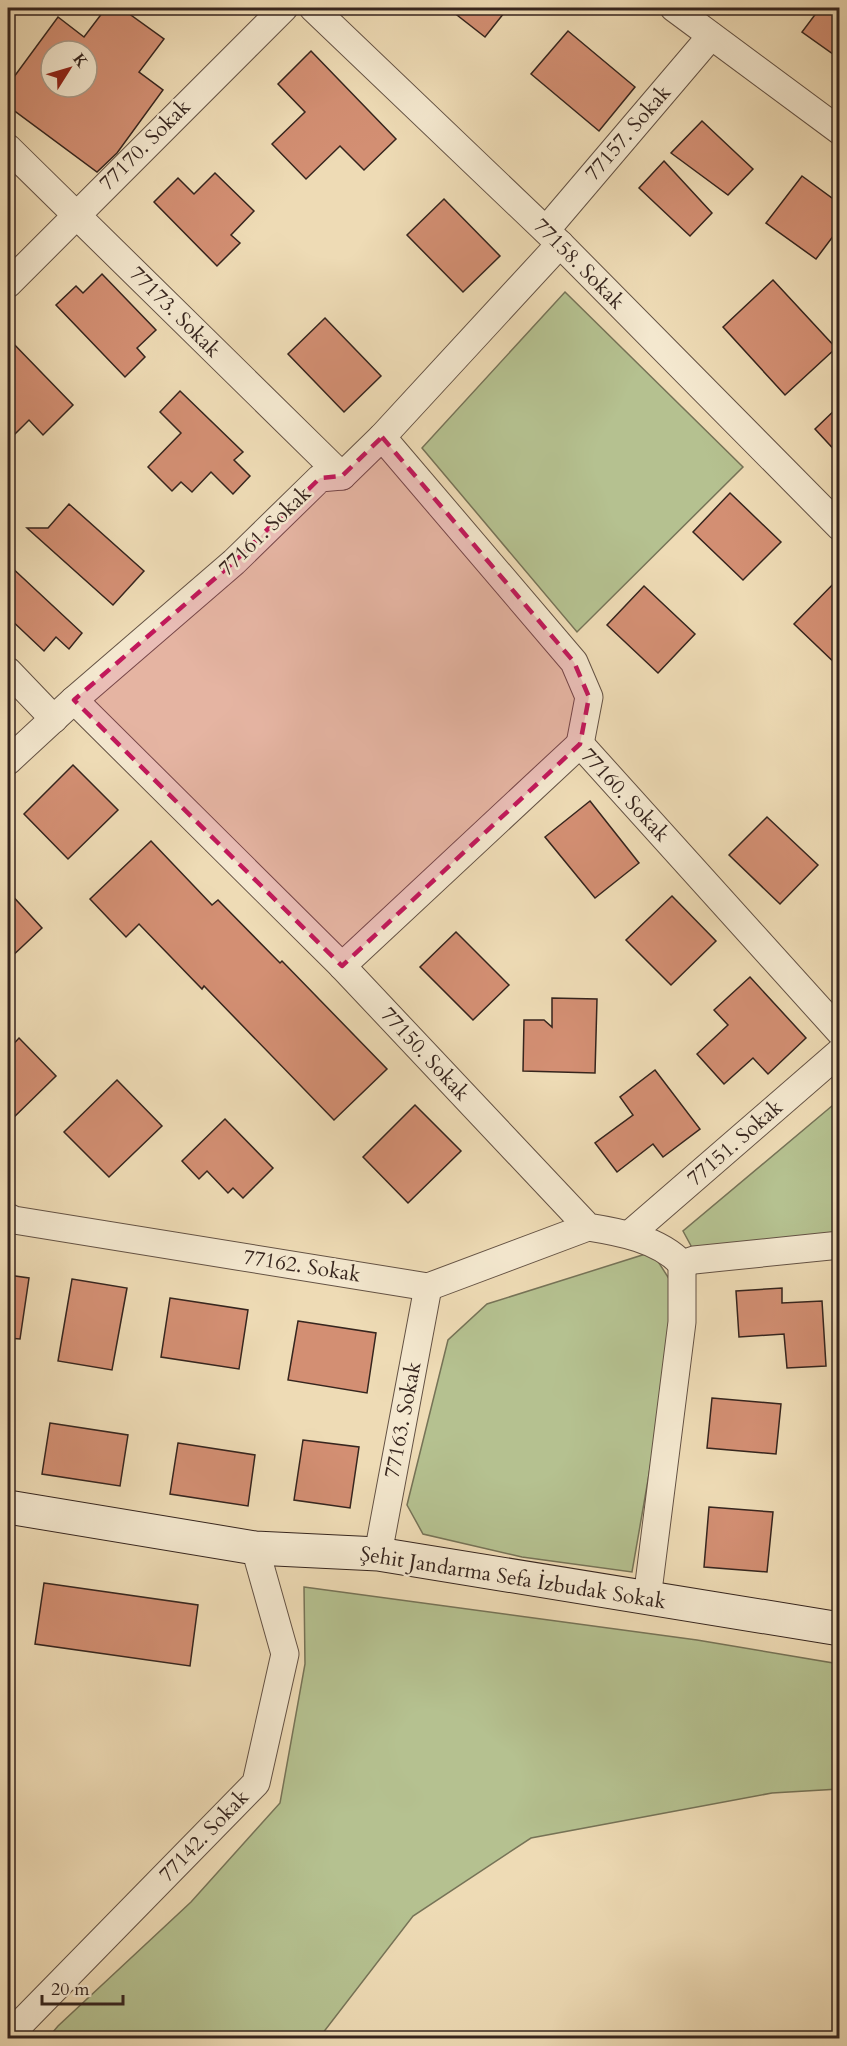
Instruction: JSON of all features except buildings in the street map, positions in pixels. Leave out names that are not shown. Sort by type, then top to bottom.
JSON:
[{"type":"main road","name":"Şehit Jandarma Sefa İzbudak Sokak","points":[[8,1507],[255,1548],[378,1554],[840,1629]]},
{"type":"street","name":"77170. Sokak","points":[[8,284],[284,8]]},
{"type":"street","name":"77158. Sokak","points":[[313,8],[553,237],[840,526]]},
{"type":"street","points":[[674,8],[840,131]]},
{"type":"street","name":"77157. Sokak","points":[[553,237],[711,36]]},
{"type":"street","name":"77173. Sokak","points":[[8,148],[342,476]]},
{"type":"street","name":"77161. Sokak","points":[[8,761],[74,700],[234,562],[320,478],[342,476],[382,437],[553,237]]},
{"type":"street","points":[[382,437],[574,662],[589,697],[580,744]]},
{"type":"street","points":[[8,671],[54,719]]},
{"type":"street","name":"77150. Sokak","points":[[74,700],[342,966],[588,1227]]},
{"type":"street","name":"77160. Sokak","points":[[342,966],[580,744],[840,1032]]},
{"type":"street","name":"77151. Sokak","points":[[630,1234],[840,1052]]},
{"type":"street","name":"77162. Sokak","points":[[8,1217],[38,1224],[428,1287],[588,1227]]},
{"type":"street","points":[[588,1227],[630,1234],[674,1256],[681,1264],[682,1322],[647,1599]]},
{"type":"street","points":[[681,1264],[694,1260],[840,1245]]},
{"type":"street","name":"77163. Sokak","points":[[378,1554],[428,1287]]},
{"type":"street","name":"77142. Sokak","points":[[14,2021],[256,1783],[285,1654],[255,1548]]},
{"type":"highlighted area","points":[[382,437],[574,662],[589,697],[580,744],[342,966],[74,700],[234,562],[320,478],[342,476]]},
{"type":"green space","points":[[565,292],[743,467],[577,632],[422,448]]},
{"type":"green space","points":[[839,1100],[839,1240],[696,1255],[683,1231]]},
{"type":"green space","points":[[652,1252],[680,1296],[632,1572],[522,1557],[423,1534],[407,1505],[448,1340],[487,1304]]},
{"type":"green space","points":[[304,1587],[697,1640],[839,1664],[839,1789],[772,1793],[531,1838],[413,1916],[319,2038],[48,2038],[58,2026],[191,1902],[280,1803],[305,1664]]}]
